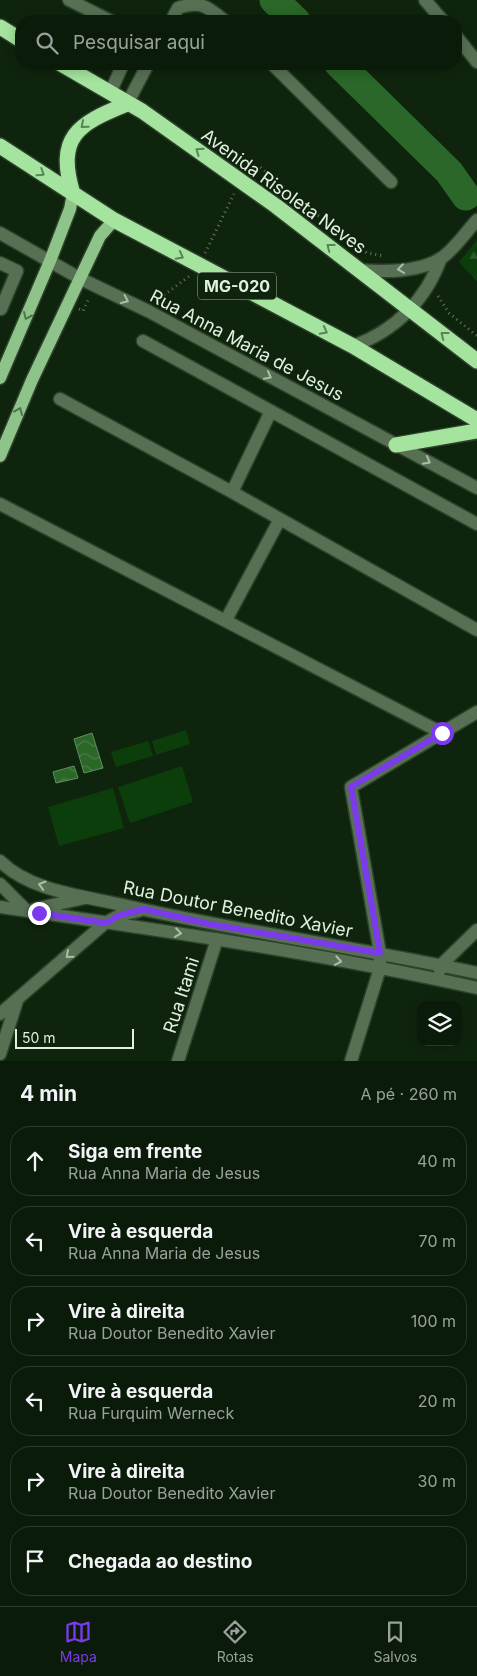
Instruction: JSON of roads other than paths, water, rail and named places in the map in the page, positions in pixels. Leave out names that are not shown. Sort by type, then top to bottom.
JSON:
[{"type":"highway","points":[[0,27],[15,36]]},
{"type":"highway","name":"Avenida Risoleta Neves","points":[[71,70],[142,111],[276,206],[477,361]]},
{"type":"highway","points":[[73,194],[66,166],[71,141],[80,127],[127,104]]},
{"type":"highway","name":"MG-020","points":[[0,146],[114,220],[353,346],[477,420]]},
{"type":"highway","points":[[396,445],[477,431]]},
{"type":"main road","points":[[0,378],[50,261],[70,209],[73,194]]},
{"type":"main road","points":[[0,456],[32,380],[100,236],[114,220]]},
{"type":"street","points":[[69,0],[99,15]]},
{"type":"street","points":[[425,0],[438,15]]},
{"type":"street","points":[[174,15],[178,8],[191,4],[206,6],[217,15]]},
{"type":"street","points":[[462,42],[477,50]]},
{"type":"street","points":[[462,44],[477,62]]},
{"type":"street","points":[[110,93],[120,70]]},
{"type":"street","points":[[127,104],[145,70]]},
{"type":"street","points":[[278,70],[391,182]]},
{"type":"street","points":[[359,270],[398,270],[421,266],[441,258],[452,249],[477,220]]},
{"type":"street","name":"Rua Anna Maria de Jesus","points":[[0,233],[81,279],[148,311],[477,488]]},
{"type":"street","points":[[353,346],[385,331],[410,309],[430,283],[441,258]]},
{"type":"street","points":[[0,262],[17,271],[1,308]]},
{"type":"street","points":[[143,341],[477,524]]},
{"type":"street","points":[[60,399],[232,492],[477,630]]},
{"type":"street","points":[[232,492],[271,411]]},
{"type":"street","points":[[0,504],[442,733]]},
{"type":"street","points":[[226,620],[280,519]]},
{"type":"street","points":[[351,1061],[380,968],[380,953],[351,787],[477,712]]},
{"type":"street","name":"Rua Doutor Benedito Xavier","points":[[0,861],[6,868],[36,884],[90,897],[209,924],[380,953],[477,973]]},
{"type":"street","points":[[0,884],[27,911],[90,897]]},
{"type":"street","name":"Rua Doutor Benedito Xavier","points":[[0,907],[217,939],[380,968],[477,988]]},
{"type":"street","points":[[0,1014],[106,923],[120,915],[144,909]]},
{"type":"street","points":[[438,980],[441,965],[477,930]]},
{"type":"street","name":"Rua Itami","points":[[178,1061],[217,939]]},
{"type":"street","points":[[0,1054],[17,1001]]},
{"type":"water","points":[[92,733],[103,768],[84,773],[74,739]]},
{"type":"water","points":[[74,766],[78,778],[56,783],[53,772]]},
{"type":"waterway","points":[[274,0],[290,15]]},
{"type":"waterway","points":[[345,70],[449,172],[466,196]]}]
